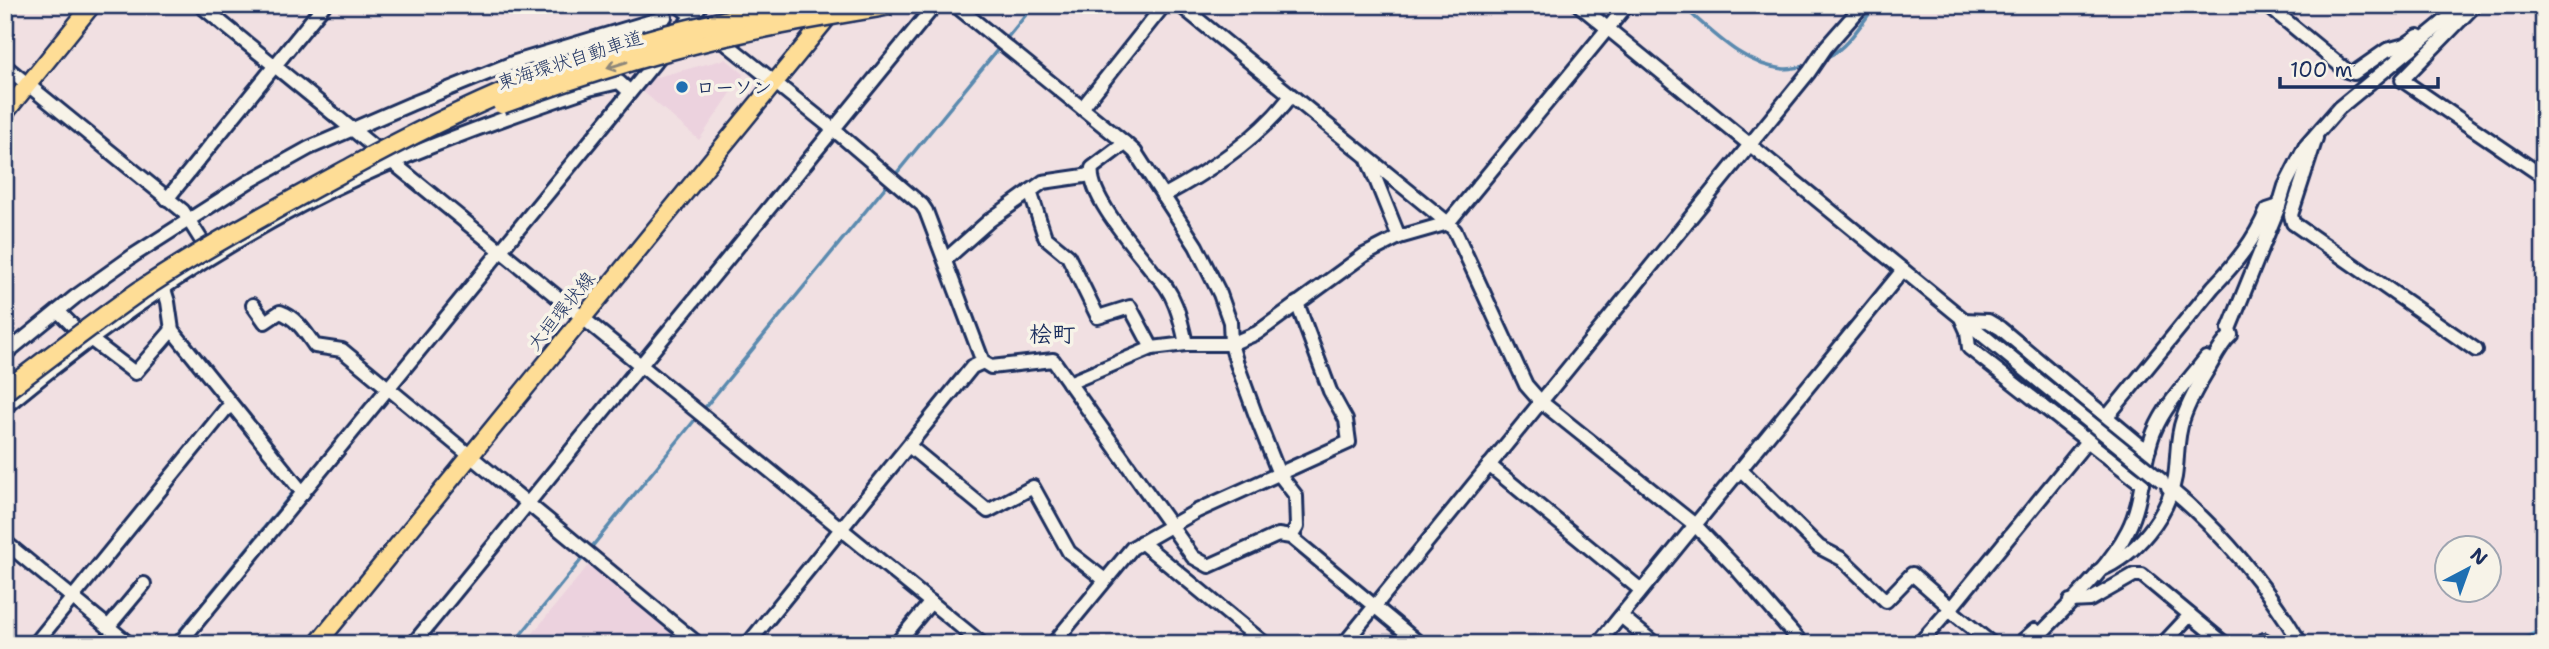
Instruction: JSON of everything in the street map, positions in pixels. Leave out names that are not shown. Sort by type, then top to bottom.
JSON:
[{"type":"highway","name":"東海環状自動車道","points":[[5,391],[143,289],[217,242],[422,128],[540,76],[606,53],[798,5]]},
{"type":"highway","name":"東海環状自動車道","points":[[353,166],[485,110],[621,64],[754,30],[891,5]]},
{"type":"main road","points":[[5,113],[92,5]]},
{"type":"main road","name":"大垣環状線","points":[[317,644],[838,5]]},
{"type":"street","points":[[200,5],[982,644]]},
{"type":"street","points":[[167,199],[324,5]]},
{"type":"street","points":[[678,5],[833,129],[926,211],[983,362],[991,367],[1053,360],[1192,557],[1209,566],[1278,535],[1291,537],[1420,644]]},
{"type":"street","points":[[179,644],[701,5]]},
{"type":"street","points":[[413,644],[935,5]]},
{"type":"street","points":[[955,5],[1135,152],[1196,246],[1216,285],[1230,322],[1231,344],[1279,474],[1296,496],[1297,527],[1291,537]]},
{"type":"street","points":[[1082,108],[1164,5]]},
{"type":"street","points":[[1180,5],[1448,223],[1455,232],[1526,385],[1540,401],[1695,525],[1801,644]]},
{"type":"street","points":[[1579,5],[2162,481],[2208,522],[2240,558],[2273,600],[2301,644]]},
{"type":"street","points":[[1069,383],[1152,348],[1186,344],[1231,344],[1257,333],[1364,255],[1399,237],[1448,223],[1627,5]]},
{"type":"street","points":[[1344,644],[1863,5]]},
{"type":"street","points":[[2267,5],[2347,71],[2354,73],[2387,50],[2405,45],[2423,33],[2434,32]]},
{"type":"street","points":[[2031,644],[2099,570],[2126,533],[2137,511],[2153,433],[2165,412],[2229,329],[2296,160],[2339,108],[2464,5]]},
{"type":"street","points":[[2475,5],[2402,80],[2544,177]]},
{"type":"street","points":[[5,354],[114,269],[188,219],[309,148],[478,76],[572,44],[665,17]]},
{"type":"street","points":[[572,44],[589,89]]},
{"type":"street","points":[[5,66],[183,211],[212,258]]},
{"type":"street","points":[[5,407],[92,339],[163,289],[310,202],[393,162],[589,89],[619,82],[630,92]]},
{"type":"street","points":[[1163,196],[1201,176],[1235,150],[1278,113],[1291,96]]},
{"type":"street","points":[[2315,135],[2314,147],[2291,215],[2293,223],[2476,350]]},
{"type":"street","points":[[1125,143],[1092,168],[1091,175],[1101,201],[1154,273],[1164,281],[1181,317],[1186,344]]},
{"type":"street","points":[[1367,156],[1399,237]]},
{"type":"street","points":[[945,260],[990,220],[1043,182],[1091,175]]},
{"type":"street","points":[[1030,191],[1045,237],[1068,256],[1098,317],[1130,307],[1152,348]]},
{"type":"street","points":[[1919,644],[2242,255],[2257,234],[2267,210],[2279,206]]},
{"type":"street","points":[[1598,644],[1903,270]]},
{"type":"street","points":[[163,289],[172,330],[303,493]]},
{"type":"street","points":[[1053,644],[1132,548],[1197,511],[1349,442],[1346,420],[1330,391],[1297,303]]},
{"type":"street","points":[[253,305],[265,322],[280,312],[289,315],[297,321],[315,346],[342,350],[698,644]]},
{"type":"street","points":[[58,311],[73,327],[135,373],[172,330]]},
{"type":"street","points":[[1962,320],[1988,321],[2000,328],[2140,445],[2149,449]]},
{"type":"street","points":[[1962,320],[1968,331],[1969,348],[2142,484]]},
{"type":"street","points":[[2099,570],[2109,567],[2150,530],[2176,494],[2182,419],[2205,373],[2231,335],[2229,329]]},
{"type":"street","points":[[748,644],[972,367],[983,362]]},
{"type":"street","points":[[36,643],[231,406]]},
{"type":"street","points":[[909,446],[988,512],[1033,487],[1069,552],[1105,580]]},
{"type":"street","points":[[1489,465],[1641,590]]},
{"type":"street","points":[[1740,469],[1819,547],[1842,559],[1886,601],[1912,574],[1992,644]]},
{"type":"street","points":[[5,542],[129,644]]},
{"type":"street","points":[[1141,542],[1265,644]]},
{"type":"street","points":[[2070,601],[2090,600],[2134,575],[2142,575],[2225,644]]},
{"type":"street","points":[[108,627],[144,584]]},
{"type":"street","points":[[895,644],[931,602]]},
{"type":"street","points":[[2163,644],[2190,615]]},
{"type":"street","points":[[1620,616],[1655,644]]},
{"type":"street","points":[[2019,644],[2047,621],[2053,620]]},
{"type":"street","points":[[2256,644],[2264,640],[2267,644]]},
{"type":"shaded area","points":[[726,59],[744,74],[699,140],[639,88],[645,80]]},
{"type":"shaded area","points":[[590,563],[689,644],[524,644]]},
{"type":"waterway","points":[[703,410],[1034,5]]},
{"type":"waterway","points":[[1681,5],[1728,45],[1755,61],[1784,69],[1806,66]]},
{"type":"waterway","points":[[1829,56],[1849,40],[1876,5]]},
{"type":"waterway","points":[[498,243],[619,95]]},
{"type":"waterway","points":[[389,378],[493,250]]},
{"type":"waterway","points":[[361,411],[378,391]]},
{"type":"waterway","points":[[513,644],[698,416]]},
{"type":"waterway","points":[[169,644],[294,491]]},
{"type":"waterway","points":[[2530,644],[2544,637]]},
{"type":"place","name":"ローソン","points":[[682,87]]},
{"type":"district","name":"桧町","points":[[1052,334]]}]
